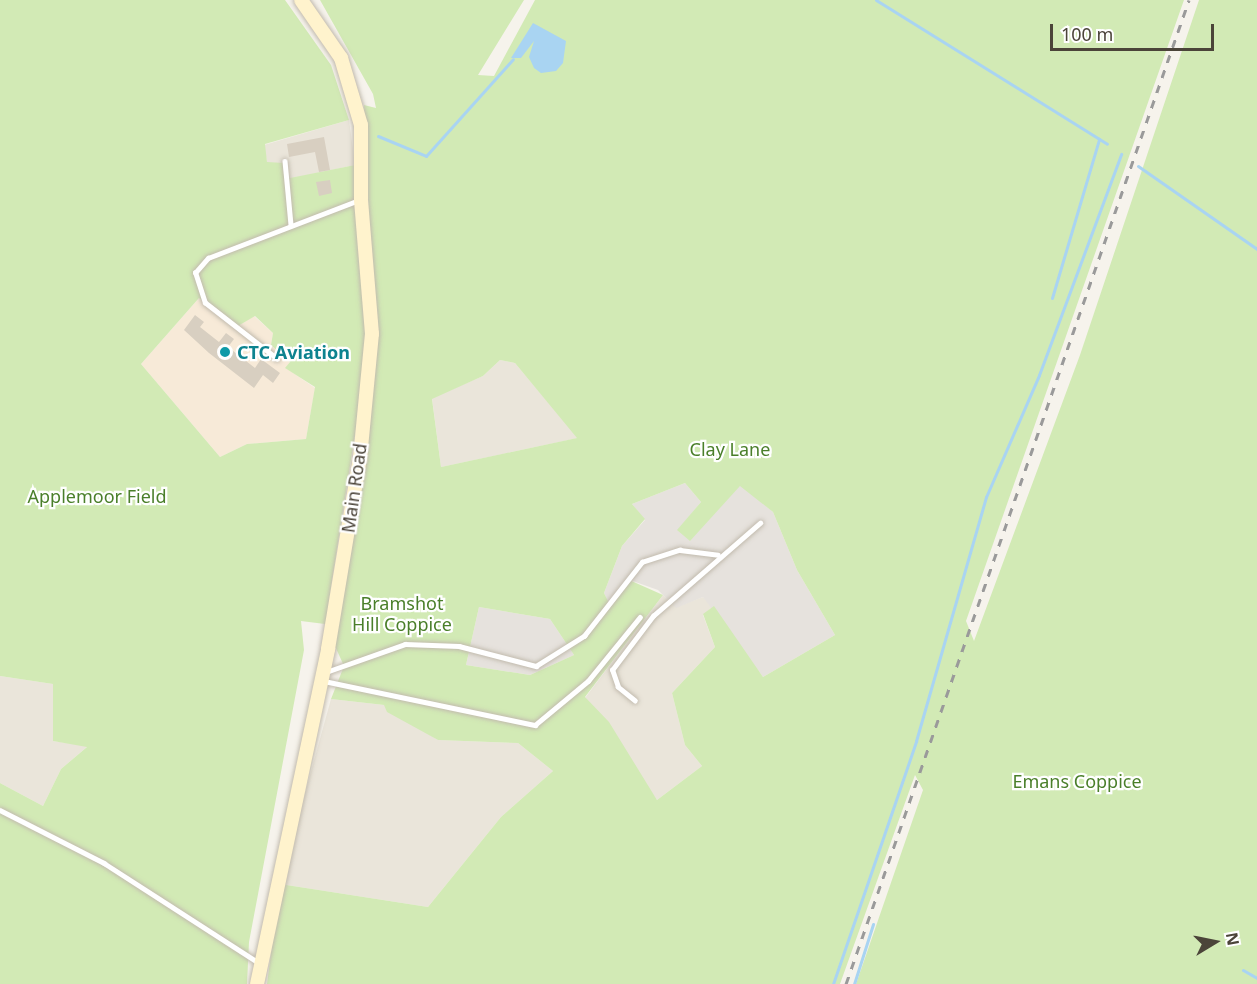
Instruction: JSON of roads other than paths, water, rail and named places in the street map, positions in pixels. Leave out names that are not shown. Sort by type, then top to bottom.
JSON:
[{"type":"street","name":"Main Road","points":[[257,984],[323,676],[360,458],[372,334],[361,199],[361,125],[341,58],[301,0]]},
{"type":"lane","points":[[285,161],[291,225]]},
{"type":"lane","points":[[277,359],[205,303],[195,273],[208,258],[361,199]]},
{"type":"lane","points":[[635,701],[618,687],[612,670],[653,616],[718,555],[760,523]]},
{"type":"lane","points":[[323,676],[405,644],[459,646],[537,666],[584,636],[642,562],[680,550],[718,555]]},
{"type":"lane","points":[[323,676],[535,725],[588,681],[640,617]]},
{"type":"lane","points":[[0,810],[104,863],[260,963]]},
{"type":"water","points":[[533,23],[566,41],[563,63],[556,71],[541,73],[534,68],[529,57],[534,41],[521,58],[511,58]]},
{"type":"waterway","points":[[876,0],[1107,144]]},
{"type":"waterway","points":[[378,136],[426,156],[513,59]]},
{"type":"waterway","points":[[1052,298],[1099,139]]},
{"type":"waterway","points":[[833,984],[916,741],[986,497],[1039,375],[1121,154]]},
{"type":"waterway","points":[[1138,166],[1257,249]]},
{"type":"waterway","points":[[854,984],[873,924]]},
{"type":"waterway","points":[[1243,970],[1257,978]]},
{"type":"railway","points":[[846,984],[1189,0]]},
{"type":"place","name":"CTC Aviation","points":[[225,352]]},
{"type":"park label","name":"Clay Lane","points":[[730,449]]},
{"type":"park label","name":"Applemoor Field","points":[[97,496]]},
{"type":"park label","name":"Bramshot Hill Coppice","points":[[402,614]]},
{"type":"park label","name":"Emans Coppice","points":[[1077,781]]}]
